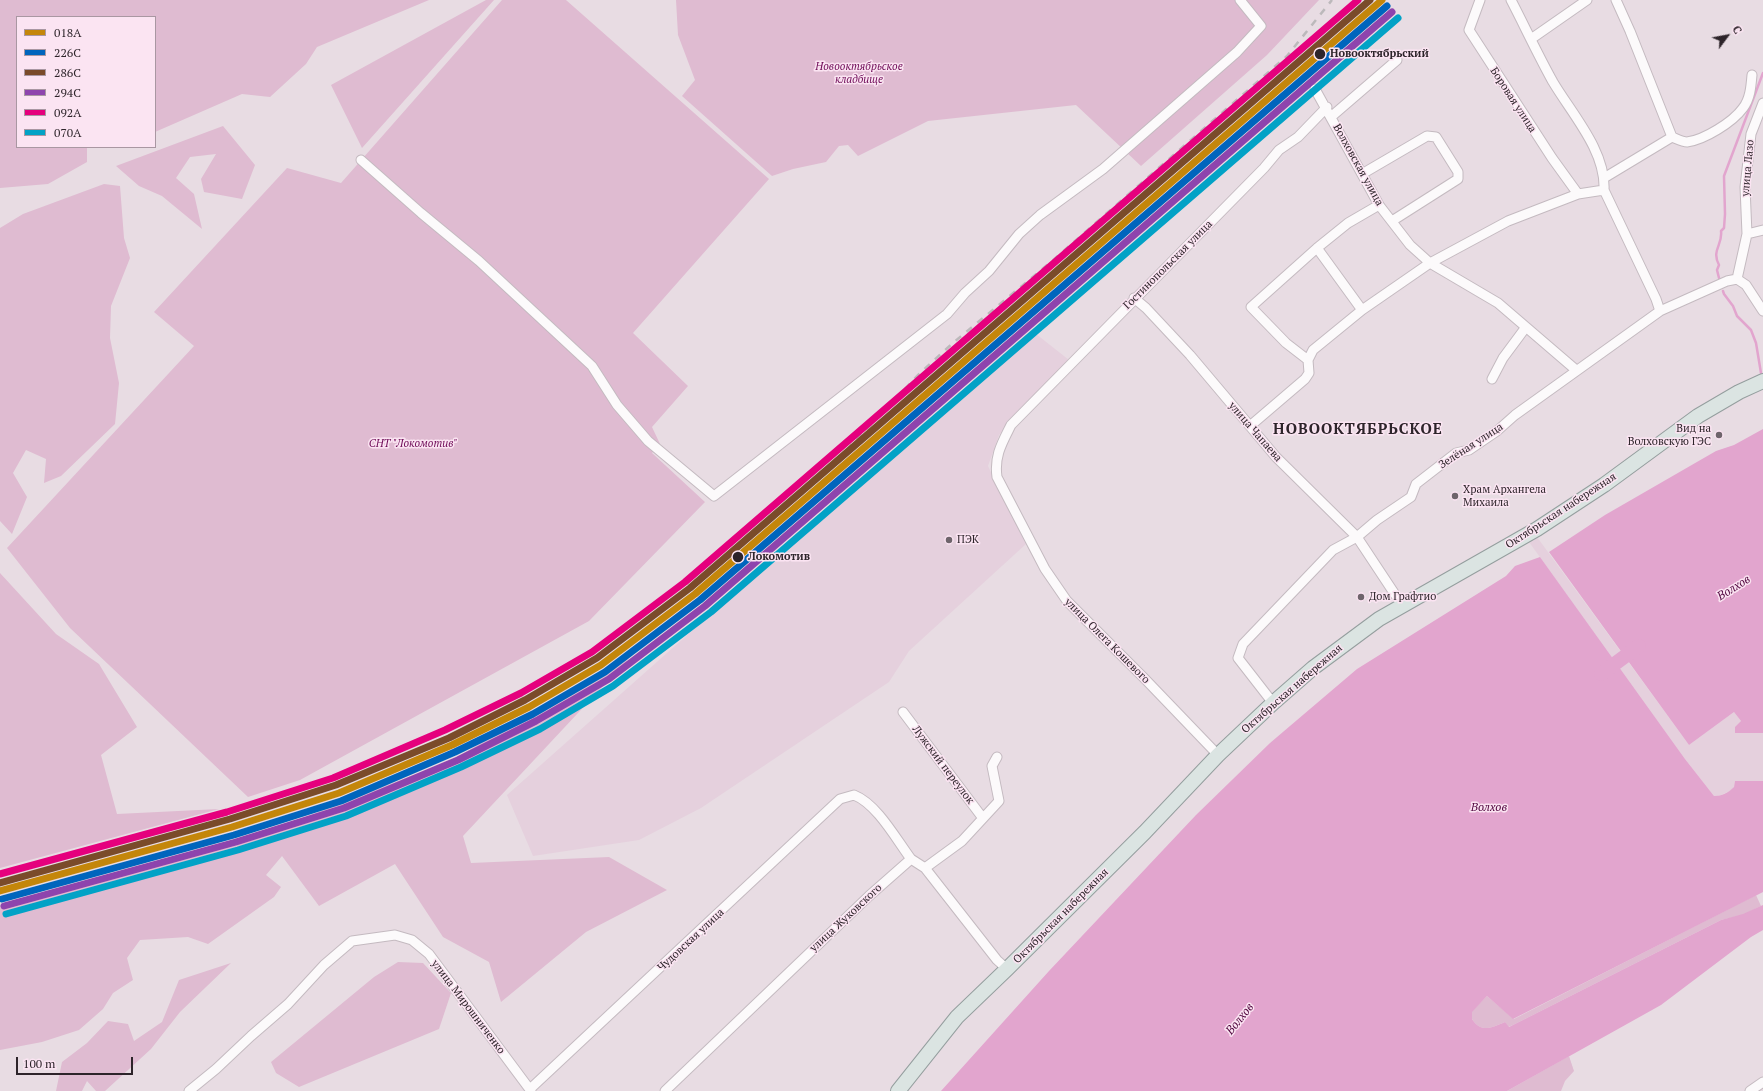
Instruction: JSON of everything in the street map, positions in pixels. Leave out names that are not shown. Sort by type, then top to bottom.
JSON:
[{"type":"main road","name":"Октябрьская набережная","points":[[898,1091],[957,1016],[1007,969],[1145,832],[1218,755],[1273,703],[1345,643],[1402,605],[1537,529],[1604,485],[1698,416],[1739,392],[1763,381]]},
{"type":"street","points":[[361,160],[420,213],[479,262],[592,366],[617,404],[648,441],[714,496],[947,314],[965,293],[989,271],[1019,234],[1034,220],[1103,169],[1237,52],[1261,26],[1240,0]]},
{"type":"street","name":"Боровая улица","points":[[1480,0],[1469,30],[1552,158],[1578,194]]},
{"type":"street","points":[[1511,0],[1553,81],[1592,145],[1604,178],[1604,190],[1656,299],[1660,311]]},
{"type":"street","points":[[1531,39],[1587,0]]},
{"type":"street","points":[[1616,0],[1630,31],[1672,137],[1686,142],[1702,139],[1735,116],[1744,108],[1750,93],[1752,76]]},
{"type":"street","points":[[1332,116],[1396,60]]},
{"type":"street","name":"Волховская улица","points":[[1316,89],[1379,205],[1410,244],[1430,263],[1498,303],[1576,370]]},
{"type":"street","name":"улица Лазо","points":[[1747,234],[1745,187],[1751,134],[1763,103]]},
{"type":"street","name":"Гостинопольская улица","points":[[1011,425],[1134,298],[1264,168],[1278,150],[1298,137],[1327,107]]},
{"type":"street","points":[[1362,174],[1427,136],[1436,137],[1458,172],[1458,179],[1392,221]]},
{"type":"street","points":[[1604,178],[1672,137]]},
{"type":"street","points":[[1250,426],[1305,379],[1309,372],[1308,360],[1313,350],[1362,310],[1430,263],[1508,221],[1578,194],[1604,190]]},
{"type":"street","points":[[1308,360],[1286,343],[1251,307],[1317,248],[1348,223],[1379,205]]},
{"type":"street","points":[[1763,230],[1747,234],[1737,279],[1746,285],[1763,312]]},
{"type":"street","points":[[1317,248],[1362,310]]},
{"type":"street","name":"Зелёная улица","points":[[1273,703],[1238,658],[1243,644],[1333,550],[1357,537],[1377,520],[1411,497],[1416,484],[1456,453],[1469,450],[1497,431],[1515,414],[1660,311],[1727,281],[1737,279]]},
{"type":"street","name":"улица Чапаева","points":[[1134,298],[1190,355],[1276,457],[1357,537],[1402,605]]},
{"type":"street","points":[[1492,379],[1503,358],[1526,327]]},
{"type":"street","name":"улица Олега Кошевого","points":[[1011,425],[997,452],[995,467],[997,477],[1046,569],[1067,601],[1218,755]]},
{"type":"street","name":"Лужский переулок","points":[[903,712],[982,817]]},
{"type":"street","points":[[925,868],[962,841],[998,801],[992,766],[997,757]]},
{"type":"street","name":"Чудовская улица","points":[[530,1090],[840,799],[854,795],[862,798],[875,810],[911,860]]},
{"type":"street","points":[[911,860],[925,868],[997,960],[1007,969]]},
{"type":"street","name":"улица Жуковского","points":[[665,1091],[864,901],[911,860]]},
{"type":"street","name":"улица Мирошниченко","points":[[188,1091],[216,1069],[288,1004],[324,965],[352,941],[395,935],[412,940],[429,954],[530,1090]]},
{"type":"street","points":[[1750,1091],[1763,1082]]},
{"type":"shaded area","points":[[1031,330],[1069,360],[999,435],[988,466],[1026,544],[909,651],[889,682],[701,808],[639,840],[533,856],[507,795]]},
{"type":"shaded area","points":[[1537,537],[1689,745],[1734,712],[1741,721],[1735,733],[1763,733],[1763,781],[1735,781],[1734,787],[1730,791],[1714,796],[1685,759],[1529,542]]},
{"type":"green space","points":[[0,0],[429,0],[317,47],[306,64],[270,97],[242,94],[156,132],[156,16],[16,16],[16,148],[87,148],[87,162],[48,184],[0,188]]},
{"type":"green space","points":[[486,0],[494,0],[362,148],[331,85]]},
{"type":"green space","name":"СНТ \"Локомотив\"","points":[[502,0],[566,0],[769,179],[633,333],[688,386],[652,427],[660,444],[652,453],[705,502],[589,621],[300,780],[248,797],[70,628],[7,548],[194,346],[154,312],[287,168],[341,183]]},
{"type":"green space","name":"Новооктябрьское кладбище","points":[[676,0],[1319,0],[1267,55],[1141,166],[1076,105],[928,121],[858,156],[848,145],[839,146],[826,162],[793,169],[772,176],[682,96],[695,80],[678,35]]},
{"type":"green space","points":[[223,126],[255,165],[242,199],[204,192],[201,179],[216,154],[190,157],[176,178],[194,194],[202,229],[162,196],[139,186],[116,166]]},
{"type":"green space","points":[[104,184],[120,186],[124,238],[130,258],[111,306],[110,338],[119,383],[115,424],[61,476],[44,483],[46,459],[26,450],[13,473],[27,497],[12,534],[0,521],[0,228],[23,214]]},
{"type":"green space","points":[[0,573],[56,634],[99,664],[137,727],[101,755],[117,814],[219,809],[0,868]]},
{"type":"green space","points":[[635,652],[463,836],[471,863],[609,857],[667,890],[586,932],[501,1002],[489,962],[443,937],[395,864],[319,906],[282,856],[266,875],[281,887],[274,897],[208,944],[188,937],[140,940],[127,958],[133,980],[113,993],[103,1009],[79,1030],[42,1042],[0,1050],[0,906],[277,828],[452,760]]},
{"type":"green space","points":[[1756,895],[1761,906],[1743,915],[1721,920],[1513,1025],[1508,1027],[1505,1022],[1495,1026],[1483,1028],[1472,1019],[1471,1012],[1487,996],[1514,1019]]},
{"type":"green space","points":[[398,962],[423,963],[451,993],[439,1029],[299,1087],[276,1073],[271,1062],[374,977]]},
{"type":"green space","points":[[231,963],[180,1012],[151,1049],[105,1091],[96,1091],[87,1081],[82,1091],[56,1091],[62,1062],[87,1043],[108,1021],[128,1024],[134,1041],[162,1022],[179,980]]},
{"type":"green space","points":[[1569,1056],[1574,1071],[1565,1081],[1561,1091],[1507,1091]]},
{"type":"water","name":"Волхов","points":[[1763,429],[1763,733],[1735,733],[1735,727],[1741,721],[1734,712],[1689,745],[1549,552],[1605,515],[1716,451],[1734,445]]},
{"type":"water","name":"Волхов","points":[[1540,557],[1685,759],[1714,796],[1722,795],[1729,791],[1734,787],[1735,781],[1763,781],[1763,892],[1513,1019],[1487,996],[1472,1012],[1472,1019],[1483,1028],[1495,1026],[1505,1022],[1509,1027],[1721,920],[1743,914],[1763,905],[1763,930],[1751,937],[1661,1005],[1507,1091],[941,1091],[1049,971],[1196,815],[1270,743],[1357,669],[1506,576],[1515,566]]},
{"type":"waterway","points":[[1719,278],[1717,270],[1719,265],[1716,255],[1721,231],[1724,228],[1724,176],[1763,73]]},
{"type":"waterway","points":[[1723,291],[1733,306],[1737,316],[1751,330],[1756,343],[1761,373]]},
{"type":"waterway","name":"Волхов","points":[[1601,674],[1639,646]]},
{"type":"railway","points":[[818,480],[920,373],[954,342],[1052,261],[1287,56],[1332,0]]},
{"type":"transit line","name":"092А","points":[[0,874],[227,812],[333,778],[445,730],[521,693],[592,652],[685,582],[1358,0]]},
{"type":"transit line","name":"286С","points":[[0,883],[230,819],[336,785],[449,738],[525,700],[597,658],[690,588],[1370,0]]},
{"type":"transit line","name":"018А","points":[[0,891],[232,827],[339,793],[452,745],[529,707],[601,665],[695,594],[1382,0]]},
{"type":"transit line","name":"226С","points":[[2,899],[234,835],[341,801],[455,752],[533,714],[605,672],[700,600],[1387,6]]},
{"type":"transit line","name":"294С","points":[[4,906],[236,842],[344,808],[458,760],[536,721],[609,679],[705,606],[1392,12]]},
{"type":"transit line","name":"070А","points":[[6,914],[238,850],[346,816],[461,767],[540,729],[613,686],[711,612],[1398,18]]},
{"type":"place","name":"Новооктябрьский","points":[[1320,54]]},
{"type":"place","name":"Вид на Волховскую ГЭС","points":[[1719,435]]},
{"type":"place","name":"Храм Архангела Михаила","points":[[1455,496]]},
{"type":"place","name":"ПЭК","points":[[949,540]]},
{"type":"place","name":"Локомотив","points":[[738,557]]},
{"type":"place","name":"Дом Графтио","points":[[1361,597]]},
{"type":"district","name":"НОВООКТЯБРЬСКОЕ","points":[[1358,430]]}]
